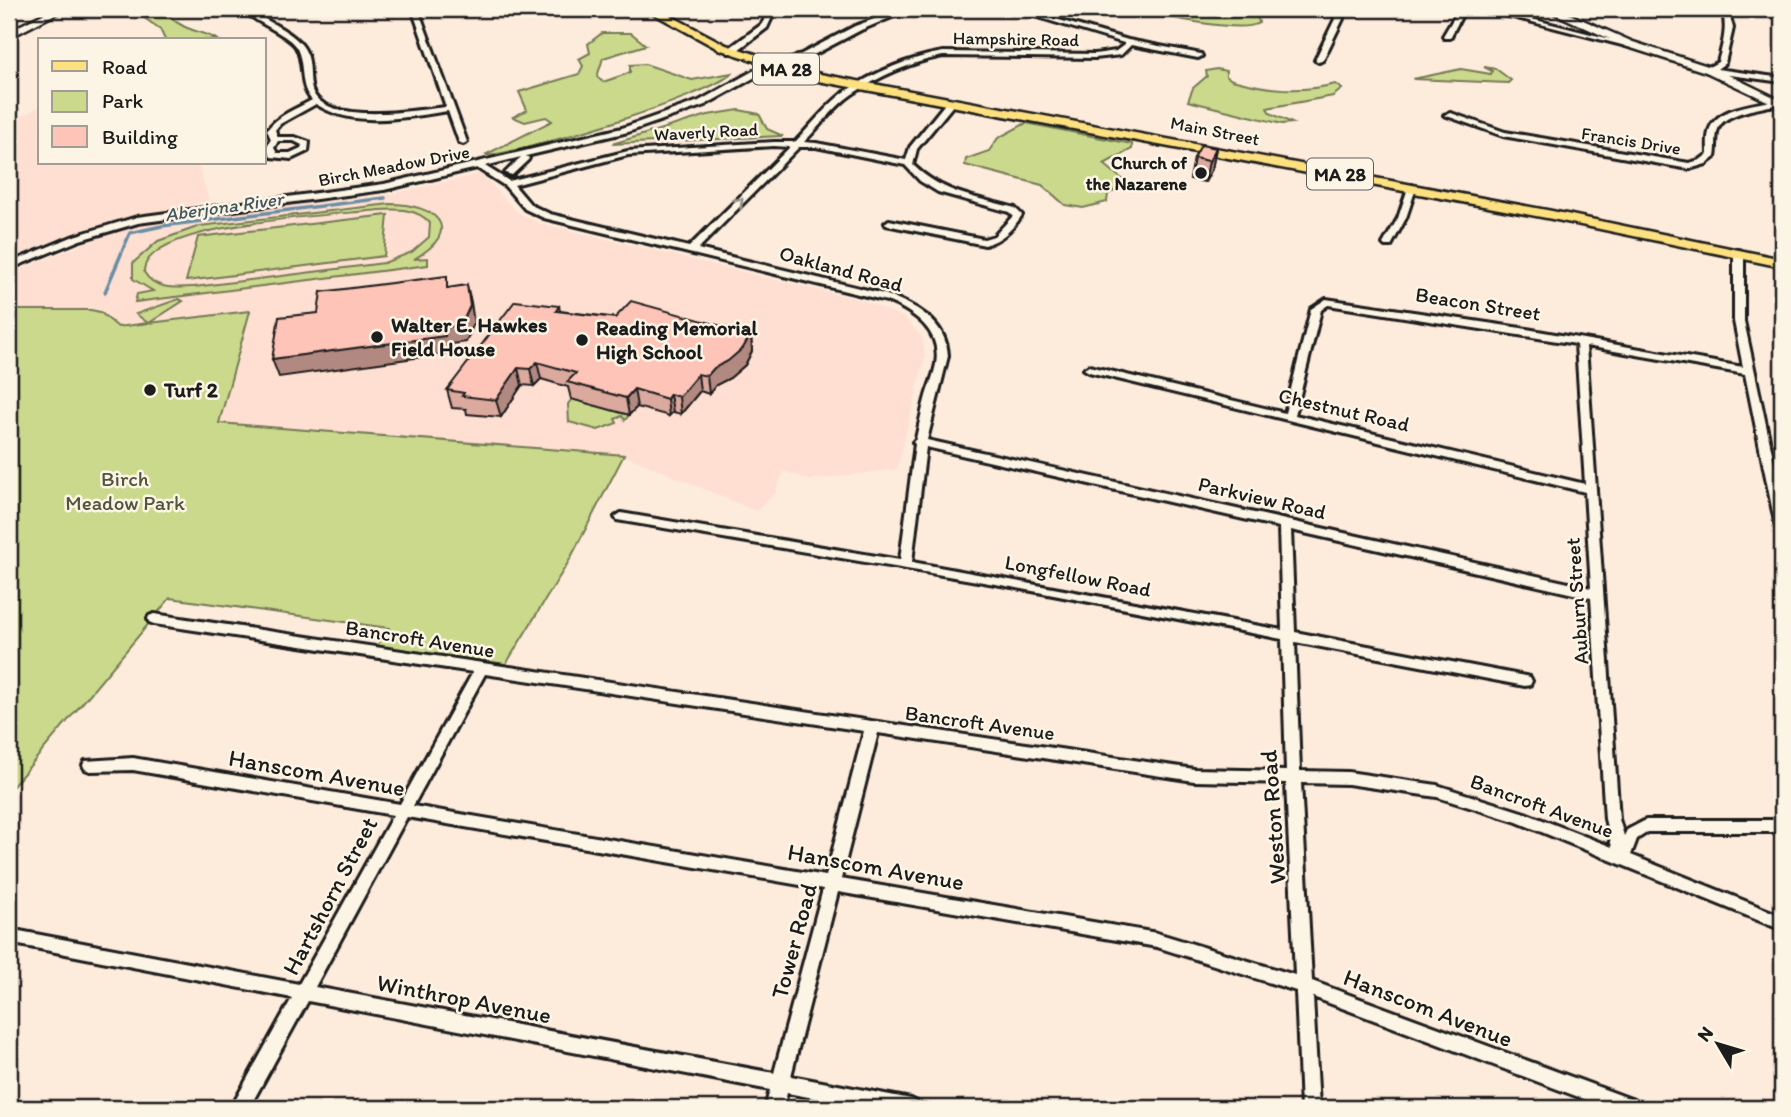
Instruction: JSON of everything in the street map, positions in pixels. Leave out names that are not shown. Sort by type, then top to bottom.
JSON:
[{"type":"main road","name":"Main Street","points":[[650,9],[730,51],[778,67],[1782,262]]},
{"type":"street","points":[[9,35],[60,9]]},
{"type":"street","points":[[244,9],[299,43],[304,55],[308,89],[316,101],[336,111],[361,115],[449,109]]},
{"type":"street","points":[[255,15],[274,9]]},
{"type":"street","points":[[415,9],[463,142]]},
{"type":"street","name":"Birch Meadow Drive","points":[[9,266],[70,240],[137,220],[359,192],[534,153],[677,114],[715,97],[756,73],[797,60],[858,28],[908,9]]},
{"type":"street","points":[[1014,9],[1127,42],[1198,56]]},
{"type":"street","points":[[1319,60],[1339,19],[1334,9]]},
{"type":"street","points":[[1447,36],[1462,9]]},
{"type":"street","points":[[1485,9],[1634,46],[1710,70],[1779,104]]},
{"type":"street","points":[[1550,9],[1634,46]]},
{"type":"street","points":[[1710,70],[1721,63],[1726,47],[1730,22],[1724,9]]},
{"type":"street","points":[[730,51],[764,26],[770,15]]},
{"type":"street","name":"Hampshire Road","points":[[860,85],[913,61],[936,55],[1095,56],[1121,52],[1128,46],[1127,42]]},
{"type":"street","points":[[1710,70],[1782,80]]},
{"type":"street","points":[[1734,81],[1757,75]]},
{"type":"street","points":[[691,251],[860,85]]},
{"type":"street","points":[[275,139],[271,130],[274,125],[316,101]]},
{"type":"street","points":[[889,223],[976,241],[990,241],[999,237],[1017,216],[1012,210],[937,188],[917,174],[908,163],[913,149],[951,102]]},
{"type":"street","name":"Francis Drive","points":[[1448,114],[1503,134],[1689,166],[1703,162],[1712,155],[1713,130],[1722,117],[1779,104]]},
{"type":"street","name":"Waverly Road","points":[[509,178],[637,152],[797,144],[908,163]]},
{"type":"street","points":[[509,178],[518,162],[534,153]]},
{"type":"street","name":"Oakland Road","points":[[499,161],[524,203],[542,214],[881,296],[918,313],[933,328],[943,352],[919,442],[906,564]]},
{"type":"street","name":"Oakland Road","points":[[480,166],[509,178]]},
{"type":"street","points":[[1388,244],[1404,214],[1412,188]]},
{"type":"street","points":[[1739,253],[1739,321],[1747,371],[1782,527]]},
{"type":"street","name":"Beacon Street","points":[[1289,417],[1315,309],[1323,302],[1339,302],[1581,341],[1747,371]]},
{"type":"street","name":"Auburn Street","points":[[1581,341],[1612,819],[1622,858]]},
{"type":"street","name":"Chestnut Road","points":[[1089,369],[1589,489]]},
{"type":"street","name":"Parkview Road","points":[[919,442],[1596,594]]},
{"type":"street","name":"Longfellow Road","points":[[621,517],[906,564],[1525,681]]},
{"type":"street","name":"Weston Road","points":[[1285,523],[1287,637],[1310,1108]]},
{"type":"street","name":"Bancroft Avenue","points":[[154,619],[872,729],[1194,775],[1369,779],[1437,791],[1520,817],[1782,923]]},
{"type":"street","name":"Hartshorn Street","points":[[240,1108],[481,669]]},
{"type":"street","name":"Tower Road","points":[[780,1084],[872,729]]},
{"type":"street","name":"Hanscom Avenue","points":[[90,765],[133,764],[1157,940],[1305,986],[1631,1108]]},
{"type":"street","points":[[1622,858],[1632,835],[1646,826],[1782,826]]},
{"type":"street","name":"Winthrop Avenue","points":[[9,936],[911,1108]]},
{"type":"street","points":[[774,1108],[780,1084]]},
{"type":"shaded area","points":[[38,108],[38,164],[198,164],[209,201],[94,227],[9,259],[9,122]]},
{"type":"shaded area","name":"Reading Memorial High School","points":[[481,174],[517,212],[539,223],[864,301],[903,317],[922,337],[925,357],[897,469],[809,480],[784,471],[775,493],[756,511],[624,455],[218,423],[249,311],[118,327],[91,310],[9,310],[9,274],[105,235],[155,222],[207,214],[386,195]]},
{"type":"green space","points":[[143,9],[170,12],[169,16],[181,25],[213,38],[164,38],[160,29],[140,15]]},
{"type":"green space","points":[[1138,9],[1197,9],[1217,17],[1253,16],[1258,18],[1259,23],[1250,26],[1219,25]]},
{"type":"green space","points":[[602,33],[631,33],[646,45],[603,58],[597,77],[603,82],[630,72],[630,65],[645,64],[692,80],[732,73],[717,83],[654,109],[573,135],[485,155],[552,121],[546,117],[525,122],[513,117],[527,110],[519,92],[579,74],[583,66],[579,59],[590,53],[588,44]]},
{"type":"green space","points":[[1484,67],[1496,69],[1511,80],[1508,83],[1413,79],[1461,69],[1491,74],[1492,71]]},
{"type":"green space","points":[[1206,71],[1226,71],[1226,76],[1232,80],[1259,86],[1297,89],[1336,84],[1342,89],[1333,96],[1267,108],[1270,113],[1292,123],[1282,124],[1188,101],[1193,88],[1207,76]]},
{"type":"green space","points":[[739,110],[759,114],[767,129],[783,136],[612,144],[708,115]]},
{"type":"green space","points":[[1026,123],[1132,144],[1132,149],[1104,164],[1128,184],[1108,194],[1107,202],[1083,208],[1065,205],[1042,185],[965,165],[966,159],[989,151],[998,138]]},
{"type":"green space","points":[[390,204],[420,208],[431,213],[441,228],[439,238],[414,259],[428,258],[428,265],[135,302],[137,294],[153,291],[133,279],[133,263],[158,241],[200,226]],"holes":[[[386,210],[413,212],[430,223],[429,237],[412,252],[384,263],[187,287],[159,285],[144,272],[152,255],[175,242],[207,232],[246,224]]]},
{"type":"green space","points":[[388,215],[384,256],[186,281],[198,237]]},
{"type":"green space","name":"Birch Meadow Park","points":[[179,299],[183,301],[149,323],[250,311],[219,423],[624,455],[569,561],[506,664],[376,647],[389,628],[170,598],[9,791],[9,310],[91,310],[100,312],[118,327],[148,323],[136,314]]},
{"type":"green space","points":[[572,399],[629,415],[625,420],[622,416],[615,419],[617,423],[598,430],[569,422],[568,404]]},
{"type":"building","points":[[1201,145],[1216,148],[1209,161],[1194,158]]},
{"type":"building","name":"Walter E. Hawkes Field House","points":[[447,276],[447,288],[467,285],[470,306],[461,325],[446,327],[445,336],[272,359],[279,317],[318,313],[321,292]]},
{"type":"building","name":"Reading Memorial High School","points":[[515,301],[559,306],[556,311],[615,318],[631,301],[751,334],[743,348],[707,376],[698,374],[679,397],[670,394],[667,399],[634,389],[626,398],[567,382],[576,373],[537,362],[530,369],[518,368],[496,400],[462,396],[464,393],[447,390]]},
{"type":"waterway","name":"Aberjona River","points":[[105,292],[130,233],[162,226],[385,198]]},
{"type":"place","name":"Church of the Nazarene","points":[[1201,173]]},
{"type":"place","name":"Walter E. Hawkes Field House","points":[[377,337]]},
{"type":"place","name":"Reading Memorial High School","points":[[582,340]]},
{"type":"place","name":"Turf 2","points":[[150,390]]}]
